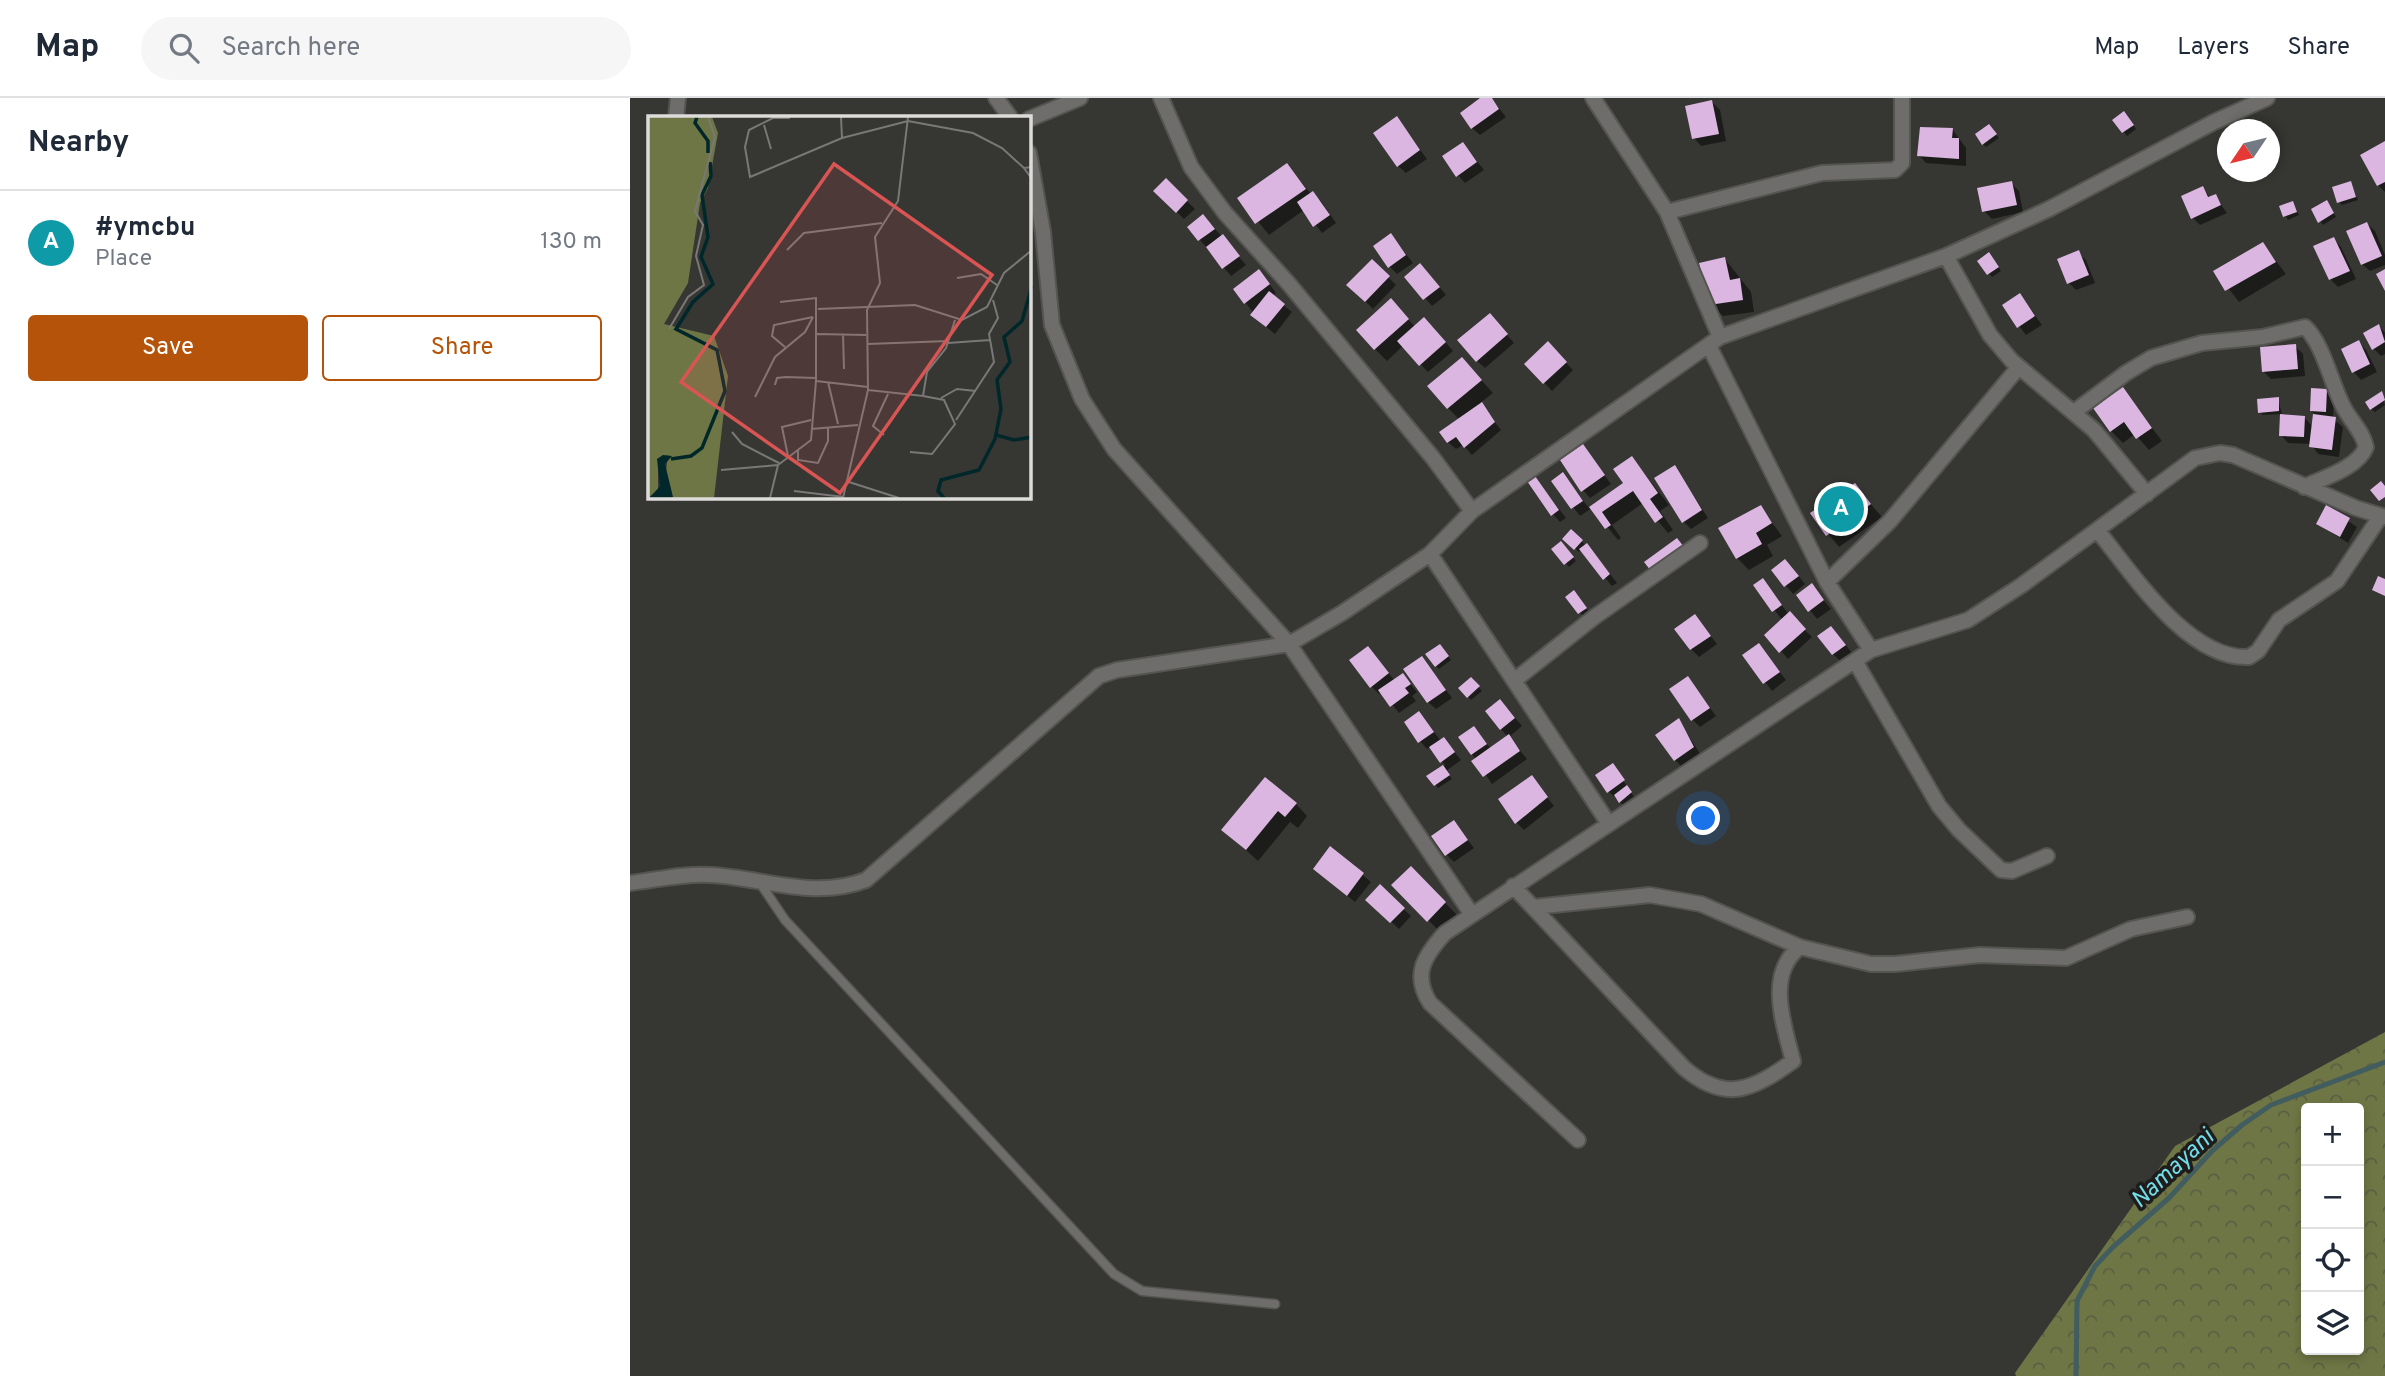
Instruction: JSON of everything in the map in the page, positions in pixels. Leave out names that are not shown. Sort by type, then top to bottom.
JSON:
[{"type":"street","points":[[676,116],[678,98]]},
{"type":"street","points":[[996,98],[1009,116]]},
{"type":"street","points":[[1031,118],[1080,98]]},
{"type":"street","points":[[1161,98],[1191,167],[1225,214],[1289,284],[1433,458],[1472,511]]},
{"type":"street","points":[[1593,98],[1667,212],[1715,342],[1826,582],[1871,650]]},
{"type":"street","points":[[1667,212],[1822,173],[1895,170],[1902,163],[1902,98]]},
{"type":"street","points":[[630,883],[708,874],[758,879],[797,889],[850,886],[866,880],[1099,676],[1117,670],[1289,644],[1342,613],[1430,554],[1472,511],[1682,361],[1715,342],[1946,256],[2049,209],[2214,122],[2267,98]]},
{"type":"street","points":[[1031,164],[1043,232],[1052,324],[1082,399],[1114,449],[1289,644],[1471,913]]},
{"type":"street","points":[[1946,256],[1990,335],[2018,368],[2094,430],[2147,494]]},
{"type":"street","points":[[2074,412],[2151,358],[2202,343],[2263,337],[2305,327],[2315,340],[2340,400],[2364,437],[2366,447],[2363,454],[2350,463],[2304,486]]},
{"type":"street","points":[[1826,582],[1890,521],[2018,368]]},
{"type":"street","points":[[1578,1140],[1476,1048],[1424,993],[1420,982],[1422,962],[1444,933],[1871,650],[1968,620],[2098,531],[2195,458],[2220,453],[2248,460],[2304,486],[2383,517],[2337,581],[2279,620],[2258,651],[2243,657],[2210,648],[2188,633],[2157,604],[2098,531]]},
{"type":"street","points":[[1515,680],[1593,618],[1700,542]]},
{"type":"street","points":[[1430,554],[1609,824]]},
{"type":"street","points":[[1855,660],[1940,806],[1959,830],[2001,870],[2011,871],[2047,856]]},
{"type":"street","points":[[1513,886],[1684,1068],[1697,1079],[1729,1089],[1744,1090],[1756,1086],[1793,1061],[1782,1011],[1780,983],[1786,961],[1800,947]]},
{"type":"street","points":[[1534,907],[1650,895],[1701,904],[1800,947],[1871,964],[1980,955],[2052,960],[2080,953],[2132,929],[2188,917]]},
{"type":"lane","points":[[758,879],[785,920],[1114,1274],[1142,1291],[1275,1304]]},
{"type":"green space","points":[[2385,1032],[2385,1376],[2016,1376],[2015,1373],[2175,1146]]},
{"type":"building","points":[[1480,98],[1492,98],[1499,109],[1471,129],[1460,113]]},
{"type":"building","points":[[1712,100],[1719,134],[1692,139],[1685,106]]},
{"type":"building","points":[[2124,111],[2134,125],[2122,133],[2112,120]]},
{"type":"building","points":[[1397,116],[1420,150],[1397,167],[1373,133]]},
{"type":"building","points":[[1989,124],[1997,134],[1982,145],[1975,134]]},
{"type":"building","points":[[1920,127],[1953,128],[1952,138],[1959,138],[1959,159],[1917,156]]},
{"type":"building","points":[[2385,141],[2385,182],[2377,186],[2360,155]]},
{"type":"building","points":[[1463,142],[1477,162],[1456,177],[1442,156]]},
{"type":"building","points":[[1287,163],[1306,189],[1255,224],[1237,198]]},
{"type":"building","points":[[1166,178],[1188,200],[1176,213],[1153,191]]},
{"type":"building","points":[[2012,181],[2017,205],[1982,212],[1977,188]]},
{"type":"building","points":[[2351,181],[2356,197],[2337,203],[2332,187]]},
{"type":"building","points":[[2203,186],[2208,197],[2216,194],[2221,205],[2191,219],[2181,196]]},
{"type":"building","points":[[1313,191],[1330,215],[1313,227],[1297,202]]},
{"type":"building","points":[[2327,200],[2334,213],[2318,223],[2311,209]]},
{"type":"building","points":[[2293,201],[2297,212],[2283,217],[2279,206]]},
{"type":"building","points":[[1203,214],[1215,229],[1198,241],[1187,227]]},
{"type":"building","points":[[2367,222],[2382,256],[2361,265],[2346,231]]},
{"type":"building","points":[[1391,233],[1406,255],[1388,268],[1373,246]]},
{"type":"building","points":[[1223,234],[1240,256],[1222,269],[1206,247]]},
{"type":"building","points":[[2334,237],[2350,271],[2329,280],[2313,246]]},
{"type":"building","points":[[2263,242],[2276,262],[2225,291],[2213,271]]},
{"type":"building","points":[[2079,250],[2089,275],[2067,284],[2057,259]]},
{"type":"building","points":[[1989,252],[1999,267],[1987,275],[1977,261]]},
{"type":"building","points":[[1725,257],[1730,280],[1740,278],[1743,300],[1709,305],[1699,263]]},
{"type":"building","points":[[1372,259],[1390,276],[1365,302],[1346,285]]},
{"type":"building","points":[[1420,263],[1440,287],[1423,300],[1404,277]]},
{"type":"building","points":[[1259,269],[1270,284],[1244,304],[1233,289]]},
{"type":"building","points":[[2385,269],[2385,291],[2376,274]]},
{"type":"building","points":[[1269,291],[1285,304],[1266,327],[1250,315]]},
{"type":"building","points":[[2020,293],[2035,316],[2017,328],[2002,305]]},
{"type":"building","points":[[1391,298],[1409,319],[1374,350],[1356,330]]},
{"type":"building","points":[[1490,313],[1508,334],[1476,362],[1457,340]]},
{"type":"building","points":[[1424,317],[1446,342],[1419,366],[1397,341]]},
{"type":"building","points":[[2379,324],[2385,342],[2372,350],[2363,333]]},
{"type":"building","points":[[2359,340],[2370,364],[2352,373],[2341,349]]},
{"type":"building","points":[[1548,341],[1567,362],[1543,384],[1524,364]]},
{"type":"building","points":[[2296,344],[2298,369],[2262,372],[2260,347]]},
{"type":"building","points":[[1462,357],[1482,380],[1447,409],[1427,386]]},
{"type":"building","points":[[2123,387],[2152,428],[2136,439],[2124,422],[2110,432],[2093,408]]},
{"type":"building","points":[[2311,388],[2327,389],[2326,412],[2310,411]]},
{"type":"building","points":[[2382,391],[2385,400],[2370,410],[2365,402]]},
{"type":"building","points":[[2279,397],[2279,411],[2258,413],[2257,399]]},
{"type":"building","points":[[1482,402],[1495,422],[1464,448],[1456,437],[1447,443],[1439,432]]},
{"type":"building","points":[[2280,414],[2305,416],[2304,437],[2279,436]]},
{"type":"building","points":[[2313,414],[2336,417],[2332,450],[2309,447]]},
{"type":"building","points":[[1583,444],[1605,475],[1581,492],[1560,460]]},
{"type":"building","points":[[1632,456],[1658,493],[1650,499],[1663,517],[1655,523],[1633,491],[1602,512],[1611,525],[1605,529],[1589,507],[1623,483],[1613,469]]},
{"type":"building","points":[[1675,465],[1702,510],[1682,523],[1654,478]]},
{"type":"building","points":[[1563,472],[1583,501],[1571,509],[1551,481]]},
{"type":"building","points":[[1535,476],[1559,510],[1551,516],[1527,481]]},
{"type":"building","points":[[2381,481],[2385,486],[2385,497],[2379,501],[2370,490]]},
{"type":"building","points":[[1855,483],[1871,504],[1826,536],[1810,513]]},
{"type":"building","points":[[1761,505],[1772,523],[1756,533],[1762,544],[1736,559],[1718,528]]},
{"type":"building","points":[[2326,505],[2350,518],[2340,537],[2316,524]]},
{"type":"building","points":[[1571,529],[1583,540],[1574,550],[1562,539]]},
{"type":"building","points":[[1677,538],[1684,547],[1651,571],[1644,562]]},
{"type":"building","points":[[1561,541],[1574,557],[1564,565],[1551,549]]},
{"type":"building","points":[[1587,543],[1610,574],[1603,580],[1579,549]]},
{"type":"building","points":[[1785,559],[1799,576],[1784,587],[1771,570]]},
{"type":"building","points":[[2378,576],[2385,579],[2385,596],[2372,590]]},
{"type":"building","points":[[1763,578],[1782,605],[1772,612],[1753,585]]},
{"type":"building","points":[[1812,583],[1824,600],[1808,612],[1796,595]]},
{"type":"building","points":[[1574,590],[1587,608],[1578,614],[1565,597]]},
{"type":"building","points":[[1790,611],[1806,629],[1779,653],[1764,635]]},
{"type":"building","points":[[1695,614],[1711,636],[1690,650],[1674,629]]},
{"type":"building","points":[[1831,626],[1846,645],[1832,655],[1817,636]]},
{"type":"building","points":[[1759,643],[1780,672],[1763,684],[1742,655]]},
{"type":"building","points":[[1440,644],[1449,656],[1435,667],[1425,654]]},
{"type":"building","points":[[1368,646],[1389,673],[1370,688],[1349,660]]},
{"type":"building","points":[[1422,656],[1446,690],[1427,703],[1403,669]]},
{"type":"building","points":[[1403,673],[1411,684],[1405,688],[1409,693],[1390,707],[1378,690]]},
{"type":"building","points":[[1688,676],[1710,708],[1691,721],[1669,689]]},
{"type":"building","points":[[1471,677],[1480,686],[1467,698],[1458,688]]},
{"type":"building","points":[[1500,699],[1515,718],[1500,730],[1485,711]]},
{"type":"building","points":[[1419,711],[1434,732],[1418,743],[1404,722]]},
{"type":"building","points":[[1679,718],[1694,747],[1674,761],[1655,735]]},
{"type":"building","points":[[1474,726],[1487,744],[1471,755],[1458,737]]},
{"type":"building","points":[[1509,734],[1520,751],[1483,777],[1471,761]]},
{"type":"building","points":[[1444,737],[1455,752],[1440,763],[1429,747]]},
{"type":"building","points":[[1613,763],[1625,780],[1607,793],[1595,775]]},
{"type":"building","points":[[1443,765],[1450,775],[1434,786],[1426,776]]},
{"type":"building","points":[[1532,775],[1548,797],[1515,824],[1498,799]]},
{"type":"building","points":[[1265,777],[1297,803],[1285,817],[1278,811],[1246,850],[1221,830]]},
{"type":"building","points":[[1627,785],[1632,792],[1619,803],[1614,795]]},
{"type":"building","points":[[1454,820],[1468,840],[1445,856],[1431,836]]},
{"type":"building","points":[[1330,846],[1364,873],[1347,896],[1313,869]]},
{"type":"building","points":[[1411,866],[1446,902],[1427,922],[1391,885]]},
{"type":"building","points":[[1380,884],[1405,908],[1390,923],[1365,900]]},
{"type":"waterway","name":"Namayani","points":[[2076,1376],[2077,1301],[2095,1266],[2113,1247],[2169,1198],[2212,1151],[2271,1105],[2385,1062]]},
{"type":"place","name":"#ymcbu","points":[[1841,509]]}]
